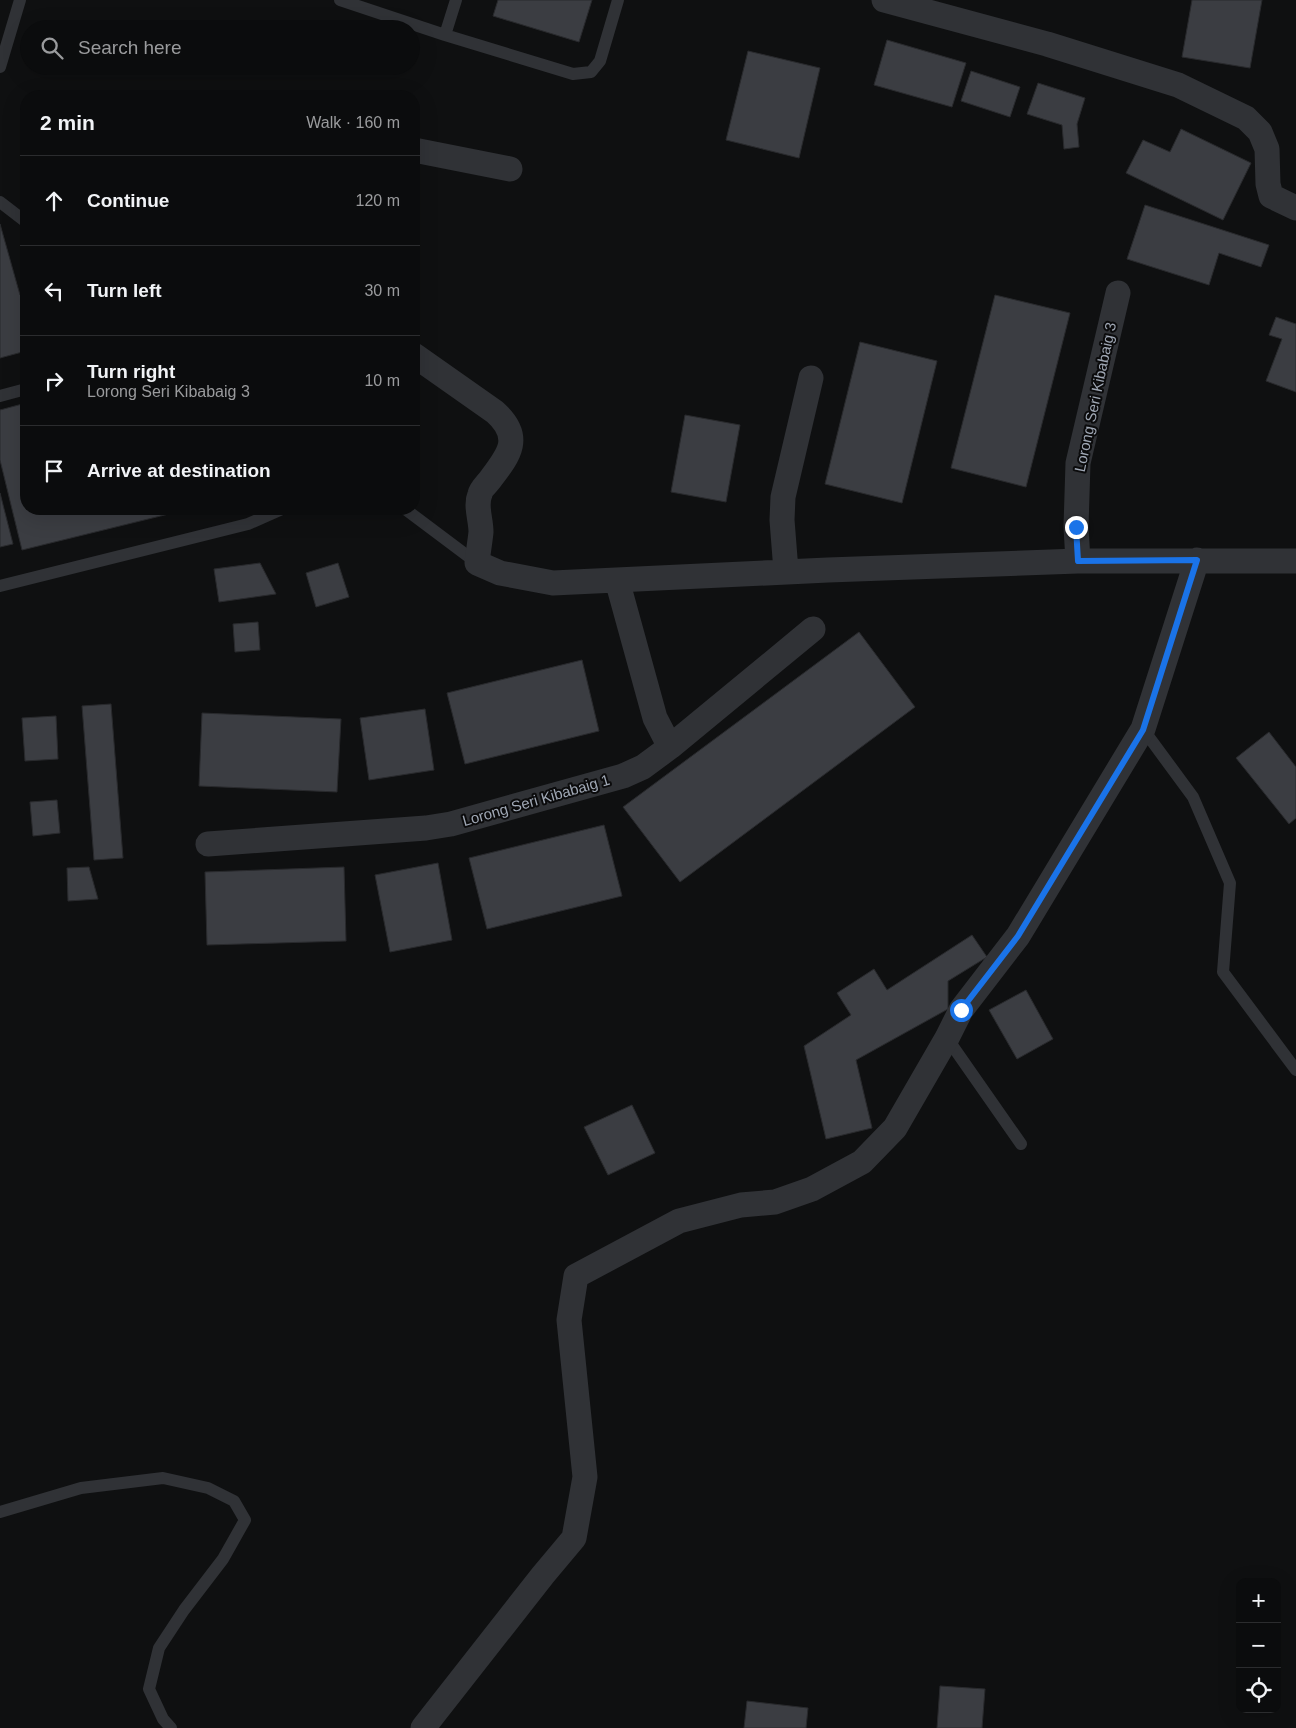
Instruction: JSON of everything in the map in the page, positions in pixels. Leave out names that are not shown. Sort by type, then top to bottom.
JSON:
[{"type":"street","points":[[884,0],[1047,44],[1178,85],[1246,118],[1260,132],[1267,149],[1270,196],[1296,208]]},
{"type":"street","points":[[420,151],[510,169]]},
{"type":"street","name":"Lorong Seri Kibabaig 3","points":[[1078,561],[1076,527],[1078,463],[1118,293]]},
{"type":"street","points":[[420,359],[495,412],[505,421],[511,433],[510,450],[480,494],[477,510],[481,531],[477,563],[500,574],[554,583],[1078,561],[1296,561]]},
{"type":"street","points":[[786,572],[782,520],[783,497],[811,378]]},
{"type":"street","points":[[423,1728],[574,1538],[585,1477],[569,1320],[576,1276],[679,1221],[741,1205],[775,1202],[812,1189],[862,1162],[895,1128],[961,1010],[1018,936],[1143,730],[1197,560]]},
{"type":"street","points":[[617,580],[655,718],[670,747]]},
{"type":"street","name":"Lorong Seri Kibabaig 1","points":[[208,844],[426,828],[452,824],[623,776],[643,767],[670,747],[813,628]]},
{"type":"lane","points":[[0,67],[20,0]]},
{"type":"lane","points":[[340,0],[400,20]]},
{"type":"lane","points":[[445,35],[456,0]]},
{"type":"lane","points":[[420,27],[572,74],[591,72],[600,61],[618,0]]},
{"type":"lane","points":[[0,202],[20,217]]},
{"type":"lane","points":[[0,396],[20,391]]},
{"type":"lane","points":[[0,586],[248,524],[268,515]]},
{"type":"lane","points":[[413,515],[477,563]]},
{"type":"lane","points":[[1143,730],[1193,797],[1230,883],[1223,972],[1296,1070]]},
{"type":"lane","points":[[947,1038],[1021,1144]]},
{"type":"lane","points":[[0,1512],[81,1488],[164,1478],[208,1488],[234,1501],[245,1520],[223,1559],[184,1610],[159,1648],[149,1689],[163,1719],[171,1728]]},
{"type":"building","points":[[498,0],[592,0],[579,42],[493,16]]},
{"type":"building","points":[[1192,0],[1262,0],[1250,68],[1182,57]]},
{"type":"building","points":[[887,40],[966,63],[952,107],[874,85]]},
{"type":"building","points":[[748,51],[820,68],[799,158],[726,140]]},
{"type":"building","points":[[971,71],[1020,87],[1010,117],[961,101]]},
{"type":"building","points":[[1038,83],[1085,98],[1077,124],[1079,147],[1064,149],[1062,125],[1027,114]]},
{"type":"building","points":[[1181,129],[1251,163],[1223,220],[1126,173],[1143,140],[1170,152]]},
{"type":"building","points":[[1145,205],[1269,245],[1261,267],[1219,253],[1209,285],[1127,259]]},
{"type":"building","points":[[0,224],[20,295],[20,353],[0,358]]},
{"type":"building","points":[[995,295],[1070,313],[1026,487],[951,468]]},
{"type":"building","points":[[1276,317],[1296,324],[1296,392],[1266,381],[1282,339],[1269,335]]},
{"type":"building","points":[[860,342],[937,361],[902,503],[825,484]]},
{"type":"building","points":[[20,405],[20,515],[165,515],[22,550],[0,460],[0,410]]},
{"type":"building","points":[[685,415],[740,425],[726,502],[671,492]]},
{"type":"building","points":[[0,493],[13,544],[0,547]]},
{"type":"building","points":[[260,563],[276,594],[219,602],[214,569]]},
{"type":"building","points":[[338,563],[349,597],[316,607],[306,573]]},
{"type":"building","points":[[258,622],[260,650],[235,652],[233,624]]},
{"type":"building","points":[[859,632],[915,707],[680,882],[623,807]]},
{"type":"building","points":[[582,660],[599,731],[465,764],[447,693]]},
{"type":"building","points":[[111,704],[123,858],[94,860],[82,706]]},
{"type":"building","points":[[425,709],[434,770],[369,780],[360,718]]},
{"type":"building","points":[[202,713],[341,719],[337,792],[199,786]]},
{"type":"building","points":[[56,716],[58,759],[25,761],[22,718]]},
{"type":"building","points":[[1269,732],[1296,767],[1296,818],[1289,824],[1236,758]]},
{"type":"building","points":[[57,800],[60,833],[33,836],[30,802]]},
{"type":"building","points":[[604,825],[622,896],[487,929],[469,858]]},
{"type":"building","points":[[438,863],[452,940],[390,952],[375,875]]},
{"type":"building","points":[[89,867],[98,899],[68,901],[67,868]]},
{"type":"building","points":[[344,867],[346,941],[207,945],[205,872]]},
{"type":"building","points":[[972,935],[987,957],[948,981],[948,1009],[856,1060],[872,1128],[826,1139],[804,1046],[851,1015],[837,993],[874,969],[887,990]]},
{"type":"building","points":[[1026,990],[1053,1039],[1017,1059],[989,1010]]},
{"type":"building","points":[[632,1105],[655,1153],[608,1175],[584,1127]]},
{"type":"building","points":[[940,1686],[985,1689],[982,1728],[937,1728]]},
{"type":"building","points":[[747,1701],[808,1708],[806,1728],[744,1728]]},
{"type":"route","points":[[961,1010],[1018,936],[1143,730],[1197,560],[1078,561],[1076,527]]}]
